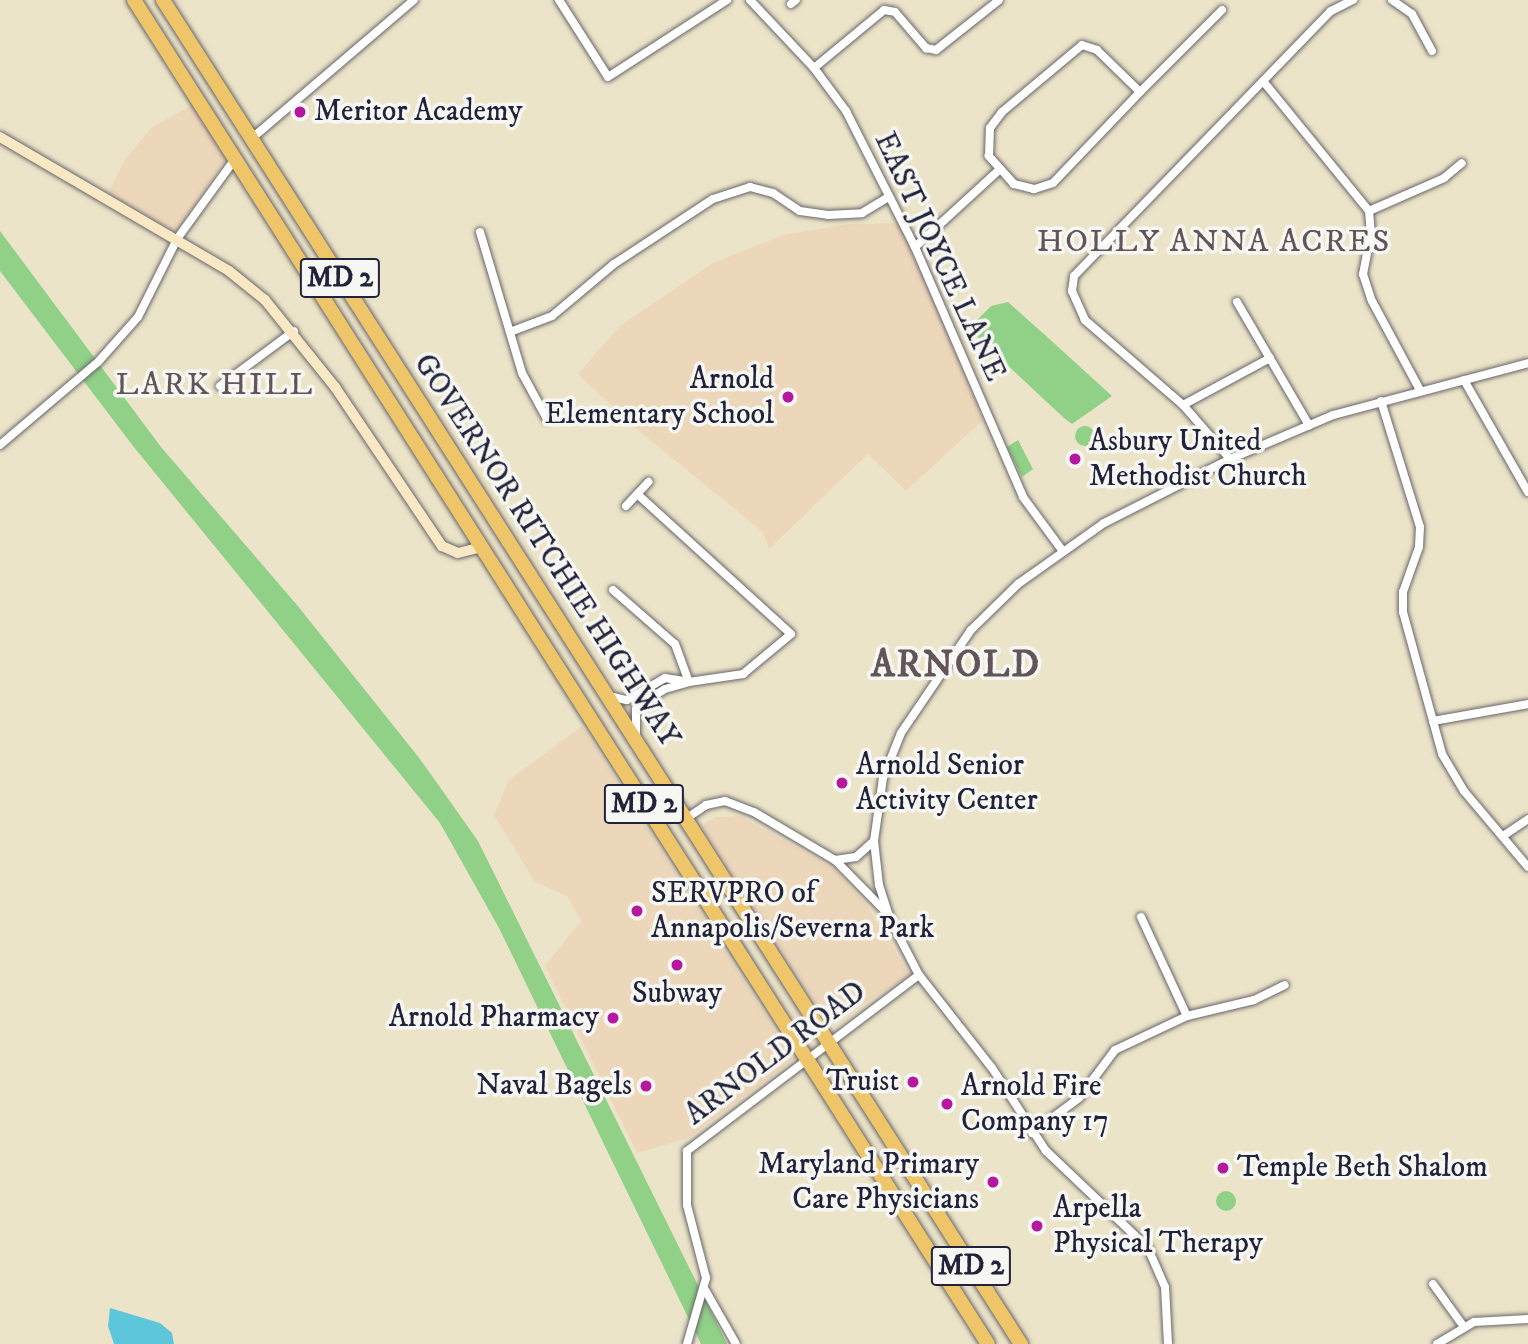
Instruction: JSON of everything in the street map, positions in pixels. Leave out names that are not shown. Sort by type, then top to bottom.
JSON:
[{"type":"highway","name":"GOVERNOR RITCHIE HIGHWAY","points":[[134,0],[988,1344]]},
{"type":"highway","name":"GOVERNOR RITCHIE HIGHWAY","points":[[163,0],[1021,1344]]},
{"type":"highway","points":[[195,96],[234,143],[240,146],[251,139]]},
{"type":"highway","points":[[235,159],[251,156],[279,183]]},
{"type":"highway","points":[[482,547],[500,545],[517,556]]},
{"type":"street","points":[[251,139],[414,0]]},
{"type":"street","points":[[559,0],[608,77],[727,0]]},
{"type":"street","name":"EAST JOYCE LANE","points":[[750,0],[814,68],[846,111],[915,247],[1023,497],[1062,550]]},
{"type":"street","points":[[814,68],[884,10],[895,12],[926,47],[936,50],[999,0]]},
{"type":"street","points":[[1230,459],[1183,405],[1085,320],[1072,291],[1074,276],[1331,11],[1353,0]]},
{"type":"street","points":[[1392,0],[1412,13],[1432,51]]},
{"type":"street","points":[[1140,92],[1093,47],[1078,47],[993,122],[988,146],[999,170],[1020,186],[1034,189],[1053,183],[1222,10]]},
{"type":"street","points":[[1263,81],[1369,211],[1371,233],[1363,274],[1372,301],[1420,390]]},
{"type":"street","points":[[0,137],[229,271],[294,331],[442,546],[458,552],[482,547]]},
{"type":"street","points":[[0,445],[99,362],[138,317],[177,239],[235,159]]},
{"type":"street","points":[[1369,211],[1444,178],[1462,163]]},
{"type":"street","points":[[915,247],[999,170]]},
{"type":"street","points":[[510,332],[552,316],[614,264],[713,199],[750,187],[773,193],[800,211],[828,215],[862,213],[889,197]]},
{"type":"street","points":[[480,232],[533,400],[547,419]]},
{"type":"street","points":[[1237,302],[1309,425]]},
{"type":"street","points":[[220,386],[294,331]]},
{"type":"street","points":[[1183,405],[1270,358]]},
{"type":"street","points":[[1168,1344],[1165,1287],[1155,1258],[1137,1235],[1046,1151],[1032,1133],[992,1068],[919,975],[887,913],[874,841],[883,778],[901,733],[932,685],[989,612],[1062,550],[1149,498],[1309,425],[1381,401],[1528,363]]},
{"type":"street","points":[[1464,380],[1528,492]]},
{"type":"street","points":[[1381,401],[1420,527],[1419,547],[1403,592],[1403,612],[1442,754],[1464,791],[1528,866]]},
{"type":"street","points":[[626,506],[648,482]]},
{"type":"street","points":[[636,738],[636,709],[665,689],[689,682],[743,674],[791,634],[637,494]]},
{"type":"street","points":[[613,590],[675,644],[689,682]]},
{"type":"street","points":[[609,696],[627,700],[665,678],[689,682]]},
{"type":"street","points":[[1433,721],[1528,704]]},
{"type":"street","points":[[687,818],[706,806],[735,803],[835,860],[887,913]]},
{"type":"street","points":[[1503,836],[1528,819]]},
{"type":"street","points":[[835,860],[856,858],[874,841]]},
{"type":"street","points":[[1141,916],[1187,1016]]},
{"type":"street","name":"ARNOLD ROAD","points":[[704,1288],[705,1270],[685,1183],[685,1158],[690,1147],[919,975]]},
{"type":"street","points":[[1032,1133],[1079,1098],[1115,1050],[1146,1033],[1187,1016],[1254,1000],[1285,985]]},
{"type":"street","points":[[1433,1284],[1464,1327]]},
{"type":"street","points":[[687,1344],[704,1288]]},
{"type":"street","points":[[704,1288],[736,1344]]},
{"type":"street","points":[[1437,1344],[1464,1327],[1528,1319]]},
{"type":"shaded area","points":[[192,105],[226,158],[176,232],[108,193],[124,161],[151,128]]},
{"type":"shaded area","name":"Arnold Elementary School","points":[[903,223],[983,420],[906,491],[868,454],[769,549],[763,532],[634,427],[578,374],[620,326],[713,263],[783,235],[847,224]]},
{"type":"shaded area","points":[[582,726],[794,1060],[688,1138],[637,1153],[545,966],[581,921],[568,897],[535,882],[494,815],[509,780]]},
{"type":"shaded area","points":[[740,816],[833,868],[866,904],[910,975],[830,1025],[701,825],[716,817]]},
{"type":"green space","points":[[0,231],[161,447],[297,605],[420,759],[478,841],[727,1344],[701,1344],[499,928],[440,823],[133,446],[0,271]]},
{"type":"green space","points":[[1008,302],[1112,396],[1072,424],[1063,417],[975,335],[974,323],[991,306]]},
{"type":"green space","points":[[1085,426],[1092,429],[1095,436],[1092,443],[1085,446],[1078,443],[1075,436],[1078,429]]},
{"type":"green space","points":[[1018,440],[1033,469],[1022,477],[1007,447]]},
{"type":"green space","points":[[1222,1191],[1230,1191],[1236,1201],[1230,1211],[1222,1211],[1216,1205],[1216,1197]]},
{"type":"water","points":[[110,1308],[160,1323],[172,1333],[174,1344],[114,1344],[108,1326]]},
{"type":"place","name":"Meritor Academy","points":[[300,112]]},
{"type":"place","name":"Arnold Elementary School","points":[[788,397]]},
{"type":"place","name":"Asbury United Methodist Church","points":[[1075,459]]},
{"type":"place","name":"Arnold Senior Activity Center","points":[[842,783]]},
{"type":"place","name":"SERVPRO of Annapolis/Severna Park","points":[[637,911]]},
{"type":"place","name":"Subway","points":[[677,965]]},
{"type":"place","name":"Arnold Pharmacy","points":[[613,1018]]},
{"type":"place","name":"Truist","points":[[913,1082]]},
{"type":"place","name":"Naval Bagels","points":[[646,1086]]},
{"type":"place","name":"Arnold Fire Company 17","points":[[947,1104]]},
{"type":"place","name":"Temple Beth Shalom","points":[[1223,1168]]},
{"type":"place","name":"Maryland Primary Care Physicians","points":[[993,1182]]},
{"type":"place","name":"Arpella Physical Therapy","points":[[1037,1226]]},
{"type":"district","name":"HOLLY ANNA ACRES","points":[[1214,242]]},
{"type":"district","name":"LARK HILL","points":[[215,385]]},
{"type":"district","name":"ARNOLD","points":[[956,666]]}]
